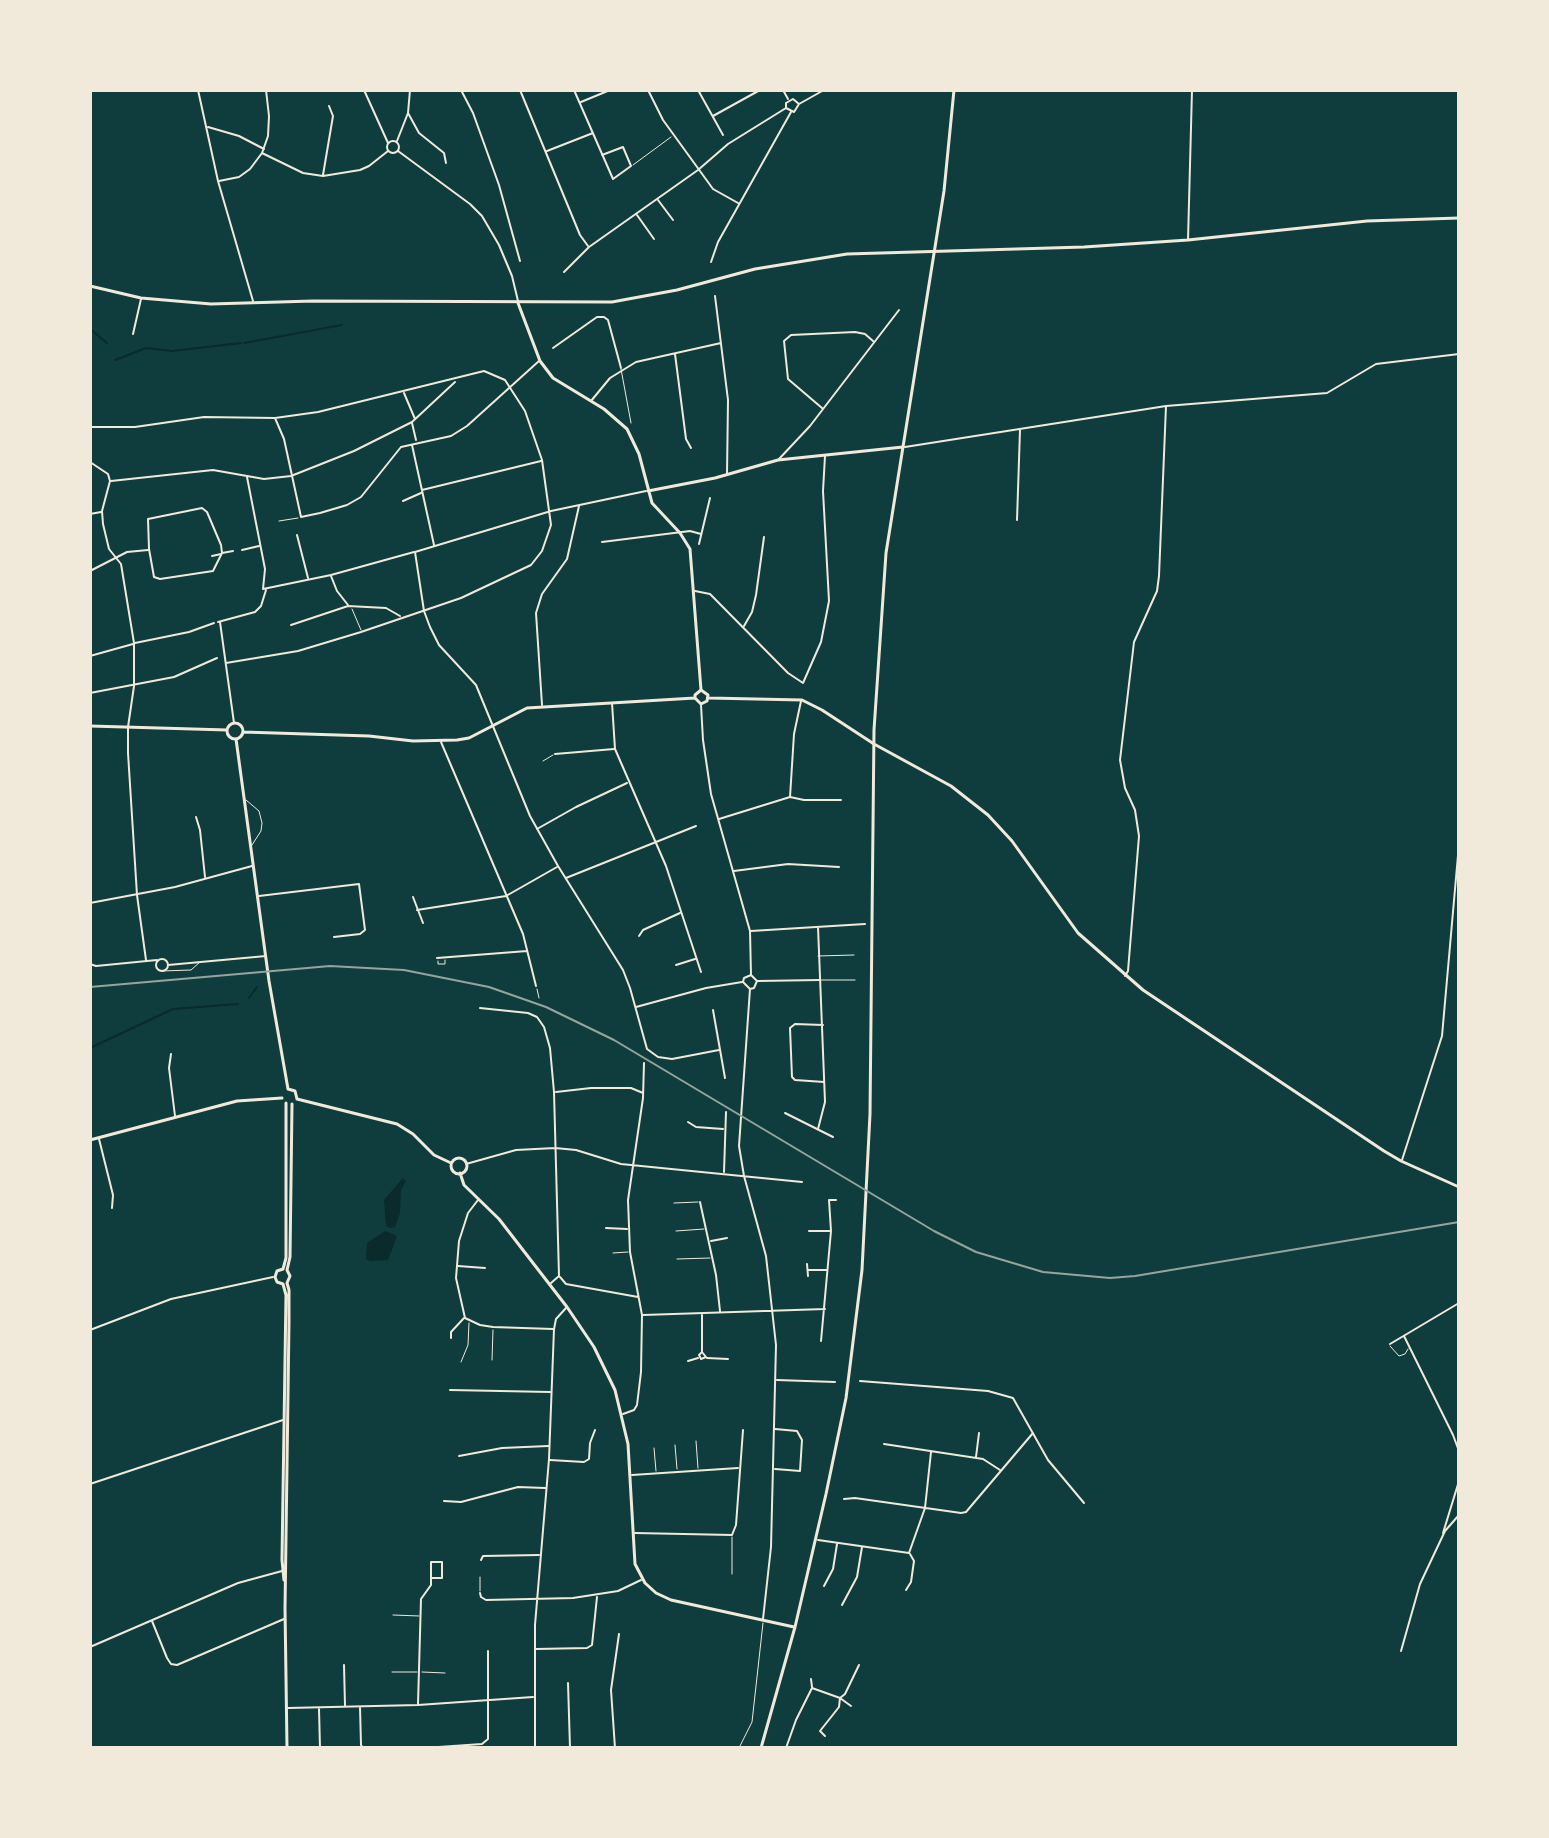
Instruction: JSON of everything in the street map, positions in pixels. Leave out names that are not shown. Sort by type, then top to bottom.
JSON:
[{"type":"street","points":[[198,90],[218,181],[253,302]]},
{"type":"street","points":[[218,181],[239,177],[250,169],[263,151],[269,116],[266,90]]},
{"type":"street","points":[[364,90],[388,143],[388,151]]},
{"type":"street","points":[[398,151],[397,141],[408,113],[410,90]]},
{"type":"street","points":[[461,90],[495,173],[520,261]]},
{"type":"street","points":[[520,90],[580,235],[589,247]]},
{"type":"street","points":[[574,90],[580,102],[602,155],[613,179],[631,166],[623,147],[602,155]]},
{"type":"street","points":[[580,102],[610,90]]},
{"type":"street","points":[[648,90],[674,135],[713,189],[739,204]]},
{"type":"street","points":[[698,90],[723,135]]},
{"type":"street","points":[[713,116],[760,90]]},
{"type":"street","points":[[783,90],[789,100]]},
{"type":"street","points":[[711,262],[718,242],[791,112],[824,90]]},
{"type":"street","points":[[761,1748],[816,1540],[846,1398],[862,1270],[868,1182],[874,744],[886,553],[949,157],[954,90]]},
{"type":"street","points":[[1188,240],[1192,90]]},
{"type":"street","points":[[789,100],[793,99],[799,104]]},
{"type":"street","points":[[564,272],[589,247],[698,170],[728,144],[786,108],[789,100]]},
{"type":"street","points":[[323,176],[333,116],[329,106]]},
{"type":"street","points":[[786,108],[791,112]]},
{"type":"street","points":[[408,113],[419,133],[444,153],[446,163]]},
{"type":"street","points":[[207,126],[239,136],[303,173],[323,176],[360,170],[388,151]]},
{"type":"street","points":[[545,151],[593,132]]},
{"type":"street","points":[[388,143],[397,141]]},
{"type":"street","points":[[388,151],[398,151]]},
{"type":"street","points":[[398,151],[482,216],[512,276],[518,303],[540,361],[553,378],[627,429],[639,454],[648,491],[657,509],[680,533],[690,549],[701,690],[695,698]]},
{"type":"street","points":[[658,199],[673,220]]},
{"type":"street","points":[[636,214],[654,239]]},
{"type":"street","points":[[90,286],[141,298],[211,304],[612,302],[677,290],[775,265],[847,254],[934,254],[1188,240],[1367,221],[1459,218]]},
{"type":"street","points":[[715,296],[729,414],[727,476]]},
{"type":"street","points":[[133,334],[141,298]]},
{"type":"street","points":[[778,460],[824,409],[899,310]]},
{"type":"street","points":[[553,348],[586,323],[604,317],[608,320],[621,369]]},
{"type":"street","points":[[824,409],[788,379],[784,341],[791,335],[855,332],[865,334],[874,342]]},
{"type":"street","points":[[590,402],[602,385],[621,369],[636,362],[721,343]]},
{"type":"street","points":[[674,353],[686,437],[691,448]]},
{"type":"street","points":[[266,589],[331,575],[551,511],[727,476],[778,460],[903,447],[1166,406],[1327,393],[1376,364],[1459,354]]},
{"type":"street","points":[[275,418],[284,439],[301,517],[335,510],[361,497],[401,447],[451,436],[540,361]]},
{"type":"street","points":[[90,427],[135,427],[204,417],[275,418],[333,409],[484,371],[499,376],[510,386],[525,411],[542,460],[551,511],[549,537],[531,565],[461,598],[361,632],[298,651],[226,663]]},
{"type":"street","points":[[110,481],[213,470],[271,479],[291,476],[354,451],[414,420],[455,382]]},
{"type":"street","points":[[404,392],[414,420],[417,442]]},
{"type":"street","points":[[1125,976],[1128,971],[1139,836],[1135,810],[1125,788],[1120,760],[1134,642],[1151,605],[1159,576],[1166,406]]},
{"type":"street","points":[[1017,520],[1020,428]]},
{"type":"street","points":[[411,443],[434,546]]},
{"type":"street","points":[[695,591],[710,594],[788,673],[803,683],[821,642],[829,601],[823,491],[825,455]]},
{"type":"street","points":[[403,501],[422,491],[542,460]]},
{"type":"street","points":[[90,462],[108,474],[110,481],[102,511],[105,536],[109,549],[121,564],[134,643],[134,686],[128,727],[137,895],[146,960]]},
{"type":"street","points":[[247,477],[265,569],[263,589],[266,589]]},
{"type":"street","points":[[699,544],[710,498]]},
{"type":"street","points":[[543,707],[536,613],[542,594],[567,559],[579,505]]},
{"type":"street","points":[[202,508],[207,512],[222,553],[213,571],[160,579],[154,577],[148,519],[202,508]]},
{"type":"street","points":[[90,514],[102,511]]},
{"type":"street","points":[[602,542],[680,533],[701,534]]},
{"type":"street","points":[[297,535],[309,579]]},
{"type":"street","points":[[743,627],[752,612],[764,537]]},
{"type":"street","points":[[242,550],[261,545]]},
{"type":"street","points":[[90,571],[127,552],[149,549]]},
{"type":"street","points":[[212,556],[233,551]]},
{"type":"street","points":[[415,552],[424,611],[439,645],[476,685],[537,829],[623,970],[644,1042],[655,1055],[672,1059],[719,1050]]},
{"type":"street","points":[[331,575],[337,591],[350,606]]},
{"type":"street","points":[[90,656],[255,612],[261,606],[266,589]]},
{"type":"street","points":[[291,625],[350,606],[386,608],[402,618]]},
{"type":"street","points":[[217,622],[234,723]]},
{"type":"street","points":[[90,693],[188,672],[221,657]]},
{"type":"street","points":[[701,690],[707,692],[709,698]]},
{"type":"street","points":[[236,739],[243,732],[369,736],[408,741],[469,738],[527,708],[695,698],[701,704],[707,772],[717,820],[750,931],[751,975],[757,981],[819,980]]},
{"type":"street","points":[[701,704],[709,698],[802,700],[951,786],[988,815],[1017,848],[1067,920],[1089,945],[1125,976],[1171,1010],[1401,1161],[1458,1185]]},
{"type":"street","points":[[790,797],[795,725],[802,700]]},
{"type":"street","points":[[612,702],[615,749],[656,843],[701,972]]},
{"type":"street","points":[[90,726],[227,730],[234,723]]},
{"type":"street","points":[[234,723],[241,725],[243,732]]},
{"type":"street","points":[[227,730],[230,737],[236,739]]},
{"type":"street","points":[[236,739],[288,1089],[282,1098]]},
{"type":"street","points":[[440,740],[528,951],[536,986]]},
{"type":"street","points":[[555,754],[615,749]]},
{"type":"street","points":[[537,829],[629,783]]},
{"type":"street","points":[[717,820],[790,797],[841,800]]},
{"type":"street","points":[[196,817],[205,879]]},
{"type":"street","points":[[565,878],[696,826]]},
{"type":"street","points":[[1401,1161],[1442,1036],[1459,844]]},
{"type":"street","points":[[733,871],[788,864],[839,867]]},
{"type":"street","points":[[90,903],[137,895],[253,866]]},
{"type":"street","points":[[417,910],[506,896],[558,866]]},
{"type":"street","points":[[258,897],[359,884],[365,930],[360,934],[334,937]]},
{"type":"street","points":[[413,897],[423,923]]},
{"type":"street","points":[[639,936],[643,930],[681,912]]},
{"type":"street","points":[[750,931],[865,924]]},
{"type":"street","points":[[818,927],[824,1025],[824,1117],[818,1129]]},
{"type":"street","points":[[437,958],[528,951]]},
{"type":"street","points":[[157,960],[156,968],[162,971],[168,965],[266,956]]},
{"type":"street","points":[[90,964],[165,959],[168,965]]},
{"type":"street","points":[[676,965],[696,959]]},
{"type":"street","points":[[743,982],[751,975]]},
{"type":"street","points":[[750,989],[757,981]]},
{"type":"street","points":[[636,1007],[706,988],[743,982]]},
{"type":"street","points":[[743,982],[750,989],[739,1134],[744,1176],[762,1238],[773,1311],[776,1380],[771,1547],[763,1620]]},
{"type":"street","points":[[480,1008],[528,1013],[539,1019],[550,1048],[559,1276],[566,1284],[638,1297]]},
{"type":"street","points":[[713,1010],[725,1078]]},
{"type":"street","points":[[824,1025],[795,1024],[790,1028],[792,1077],[795,1080],[824,1082]]},
{"type":"street","points":[[171,1054],[169,1068],[175,1118]]},
{"type":"street","points":[[623,1414],[634,1410],[637,1405],[642,1359],[642,1315],[628,1229],[631,1165],[643,1093],[644,1063]]},
{"type":"street","points":[[554,1092],[636,1088],[643,1093]]},
{"type":"street","points":[[288,1089],[295,1091],[297,1099]]},
{"type":"street","points":[[90,1140],[244,1100],[282,1098]]},
{"type":"street","points":[[282,1098],[286,1103],[285,1269],[290,1276],[285,1283],[289,1303],[284,1570],[287,1748]]},
{"type":"street","points":[[285,1269],[290,1254],[292,1104],[297,1099]]},
{"type":"street","points":[[297,1099],[397,1124],[413,1134],[434,1155],[451,1163]]},
{"type":"street","points":[[286,1103],[292,1104]]},
{"type":"street","points":[[724,1173],[726,1112]]},
{"type":"street","points":[[785,1113],[833,1137]]},
{"type":"street","points":[[688,1122],[696,1127],[725,1129]]},
{"type":"street","points":[[98,1138],[113,1195],[112,1208]]},
{"type":"street","points":[[466,1164],[516,1150],[555,1148],[576,1150],[631,1165],[802,1182]]},
{"type":"street","points":[[451,1163],[459,1158],[466,1164]]},
{"type":"street","points":[[451,1163],[453,1171],[460,1173],[465,1171],[466,1164]]},
{"type":"street","points":[[460,1173],[464,1185],[499,1219],[550,1283],[594,1347],[623,1414],[632,1475],[635,1564],[642,1579],[651,1590],[671,1600],[795,1627]]},
{"type":"street","points":[[467,1319],[458,1295],[457,1266],[464,1223],[479,1200]]},
{"type":"street","points":[[821,1341],[831,1231],[827,1200],[836,1200]]},
{"type":"street","points":[[700,1202],[713,1257],[720,1313]]},
{"type":"street","points":[[606,1228],[628,1229]]},
{"type":"street","points":[[809,1231],[831,1231]]},
{"type":"street","points":[[710,1242],[727,1238]]},
{"type":"street","points":[[807,1264],[808,1276]]},
{"type":"street","points":[[457,1266],[485,1268]]},
{"type":"street","points":[[285,1269],[277,1271],[275,1277],[277,1282],[285,1283]]},
{"type":"street","points":[[808,1270],[828,1270]]},
{"type":"street","points":[[550,1283],[559,1276]]},
{"type":"street","points":[[90,1330],[171,1299],[275,1277]]},
{"type":"street","points":[[1390,1344],[1459,1303]]},
{"type":"street","points":[[535,1748],[537,1599],[549,1459],[554,1329],[556,1319],[567,1307]]},
{"type":"street","points":[[642,1315],[825,1309]]},
{"type":"street","points":[[699,1358],[702,1352],[702,1313]]},
{"type":"street","points":[[467,1319],[493,1327],[554,1329]]},
{"type":"street","points":[[451,1338],[451,1332],[467,1319]]},
{"type":"street","points":[[1404,1336],[1459,1451]]},
{"type":"street","points":[[702,1352],[709,1360],[728,1359]]},
{"type":"street","points":[[688,1361],[706,1357]]},
{"type":"street","points":[[776,1380],[835,1382]]},
{"type":"street","points":[[860,1381],[1003,1393],[1013,1398],[1048,1460],[1084,1503]]},
{"type":"street","points":[[450,1390],[551,1392]]},
{"type":"street","points":[[90,1484],[286,1419]]},
{"type":"street","points":[[774,1469],[800,1471],[802,1440],[797,1431],[775,1429]]},
{"type":"street","points":[[549,1459],[584,1462],[589,1459],[595,1430]]},
{"type":"street","points":[[634,1533],[732,1535],[736,1525],[743,1430]]},
{"type":"street","points":[[844,1499],[966,1512],[1033,1432]]},
{"type":"street","points":[[975,1458],[979,1433]]},
{"type":"street","points":[[884,1444],[975,1458],[989,1462],[1001,1471]]},
{"type":"street","points":[[459,1456],[502,1448],[549,1446]]},
{"type":"street","points":[[909,1553],[925,1508],[931,1452]]},
{"type":"street","points":[[632,1475],[739,1468]]},
{"type":"street","points":[[1440,1540],[1459,1481]]},
{"type":"street","points":[[444,1501],[461,1502],[518,1487],[547,1488]]},
{"type":"street","points":[[1401,1651],[1420,1584],[1440,1540],[1459,1515]]},
{"type":"street","points":[[816,1540],[909,1553]]},
{"type":"street","points":[[824,1586],[833,1569],[838,1543]]},
{"type":"street","points":[[842,1605],[857,1577],[862,1547]]},
{"type":"street","points":[[906,1590],[911,1582],[914,1561],[909,1553]]},
{"type":"street","points":[[481,1560],[483,1556],[540,1555]]},
{"type":"street","points":[[418,1705],[421,1599],[431,1585],[431,1578],[431,1562],[442,1562],[442,1578],[431,1578]]},
{"type":"street","points":[[90,1647],[238,1583],[284,1570]]},
{"type":"street","points":[[480,1593],[486,1600],[597,1596],[618,1591],[642,1579]]},
{"type":"street","points":[[535,1649],[587,1648],[592,1645],[597,1596]]},
{"type":"street","points":[[152,1621],[167,1658],[171,1664],[177,1665],[285,1618]]},
{"type":"street","points":[[615,1748],[611,1690],[619,1634]]},
{"type":"street","points":[[424,1748],[482,1744],[488,1739],[488,1651]]},
{"type":"street","points":[[344,1665],[345,1707]]},
{"type":"street","points":[[825,1736],[820,1731],[839,1707],[840,1698],[859,1665]]},
{"type":"street","points":[[786,1748],[812,1688],[811,1679]]},
{"type":"street","points":[[568,1683],[570,1748]]},
{"type":"street","points":[[812,1688],[840,1698],[851,1706]]},
{"type":"street","points":[[287,1708],[418,1705],[535,1697]]},
{"type":"street","points":[[360,1706],[363,1748]]},
{"type":"street","points":[[319,1707],[320,1748]]},
{"type":"lane","points":[[631,166],[674,135]]},
{"type":"lane","points":[[621,369],[631,423]]},
{"type":"lane","points":[[455,382],[461,378]]},
{"type":"lane","points":[[279,521],[301,517]]},
{"type":"lane","points":[[350,606],[361,632]]},
{"type":"lane","points":[[543,761],[555,754]]},
{"type":"lane","points":[[244,799],[259,811],[262,823],[261,831],[251,846]]},
{"type":"lane","points":[[818,956],[854,955]]},
{"type":"lane","points":[[162,971],[191,970],[201,962]]},
{"type":"lane","points":[[819,980],[855,980]]},
{"type":"lane","points":[[536,986],[539,998]]},
{"type":"lane","points":[[674,1203],[700,1202]]},
{"type":"lane","points":[[676,1231],[707,1229]]},
{"type":"lane","points":[[613,1253],[630,1252]]},
{"type":"lane","points":[[677,1259],[713,1257]]},
{"type":"lane","points":[[461,1362],[468,1345],[467,1319]]},
{"type":"lane","points":[[492,1360],[493,1327]]},
{"type":"lane","points":[[1390,1344],[1399,1356],[1405,1354],[1409,1347]]},
{"type":"lane","points":[[696,1441],[698,1470]]},
{"type":"lane","points":[[675,1445],[677,1472]]},
{"type":"lane","points":[[654,1448],[656,1473]]},
{"type":"lane","points":[[732,1535],[732,1574]]},
{"type":"lane","points":[[480,1577],[480,1593]]},
{"type":"lane","points":[[393,1615],[419,1616]]},
{"type":"lane","points":[[739,1748],[752,1722],[763,1620]]},
{"type":"lane","points":[[392,1672],[445,1673]]},
{"type":"water","points":[[403,1178],[406,1181],[401,1190],[400,1213],[395,1227],[390,1228],[386,1226],[384,1200]]},
{"type":"water","points":[[385,1231],[397,1236],[388,1260],[366,1259],[367,1243]]},
{"type":"waterway","points":[[244,343],[342,325]]},
{"type":"waterway","points":[[90,329],[107,343]]},
{"type":"waterway","points":[[115,360],[146,348],[172,351],[241,343]]},
{"type":"waterway","points":[[249,998],[257,987]]},
{"type":"waterway","points":[[90,1048],[173,1009],[238,1004]]},
{"type":"railway","points":[[90,987],[330,966],[404,970],[489,987],[546,1007],[614,1040],[934,1231],[976,1252],[1043,1272],[1110,1278],[1135,1276],[1459,1222]]}]
